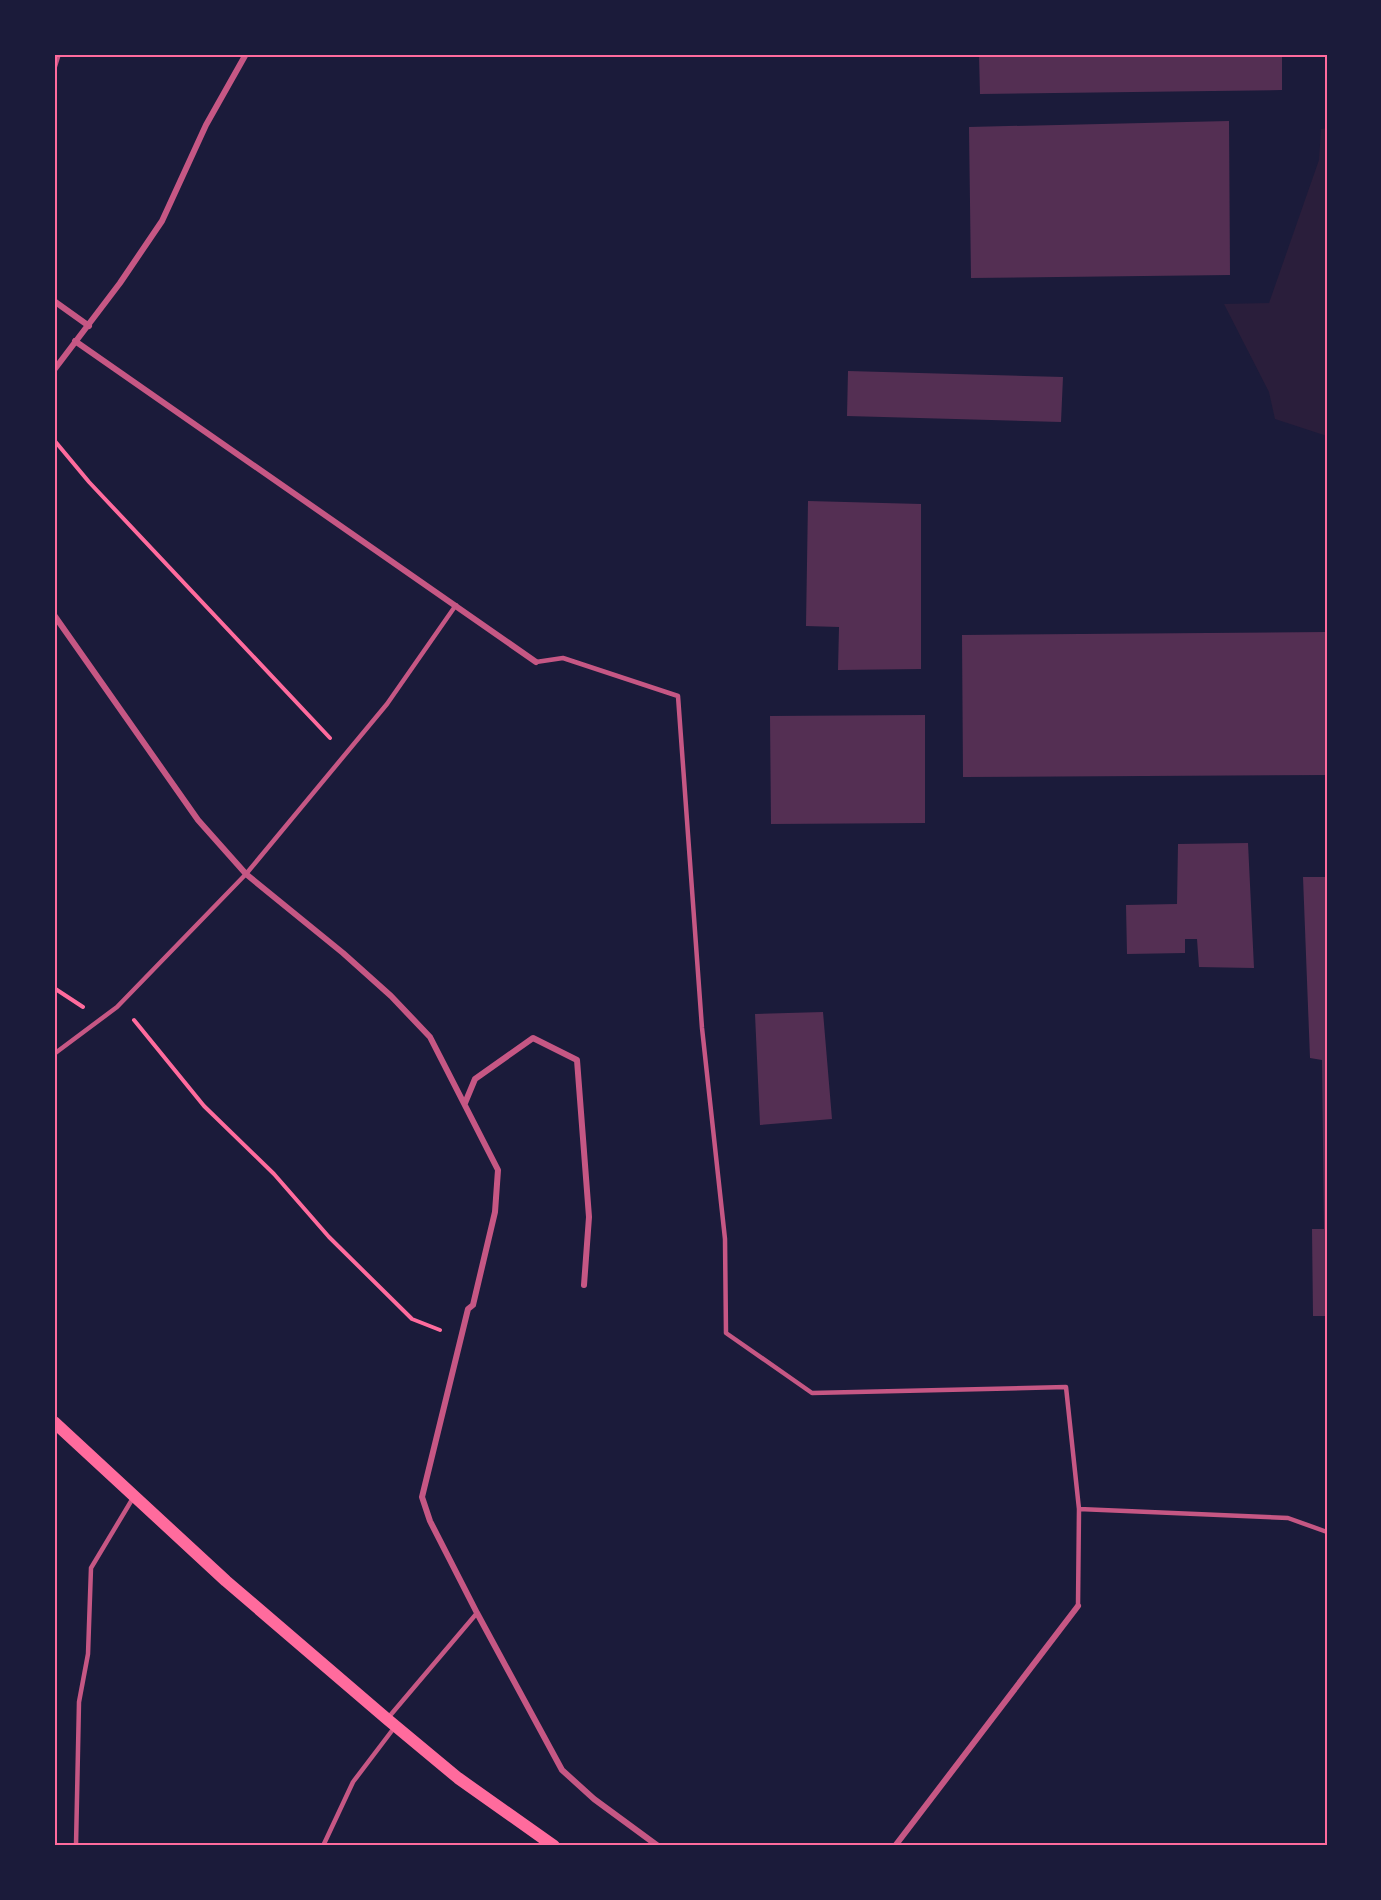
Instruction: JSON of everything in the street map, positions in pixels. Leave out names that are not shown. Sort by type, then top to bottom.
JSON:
[{"type":"main road","points":[[54,1422],[226,1581],[391,1722],[458,1778],[554,1846]]},
{"type":"street","points":[[54,67],[58,54]]},
{"type":"street","points":[[54,370],[89,326],[162,221],[206,125],[246,54]]},
{"type":"street","points":[[54,301],[89,326]]},
{"type":"street","points":[[75,341],[536,662]]},
{"type":"street","points":[[54,615],[198,820],[246,874],[391,996],[430,1037],[498,1170],[495,1212],[473,1305],[468,1308],[422,1497],[430,1521],[477,1613],[562,1770],[594,1799],[658,1846]]},
{"type":"street","points":[[465,1103],[475,1079],[533,1038],[577,1060],[589,1217],[584,1285]]},
{"type":"street","points":[[895,1846],[1078,1606]]},
{"type":"lane","points":[[54,1054],[117,1007],[246,874],[387,704],[456,605]]},
{"type":"lane","points":[[536,662],[563,658],[678,696],[702,1028],[725,1239],[726,1333],[812,1393],[1066,1387],[1079,1509],[1078,1606]]},
{"type":"lane","points":[[76,1846],[80,1702],[88,1654],[92,1568],[134,1496]]},
{"type":"lane","points":[[1079,1509],[1288,1518],[1327,1532]]},
{"type":"lane","points":[[323,1846],[353,1782],[391,1722],[477,1613]]},
{"type":"path","points":[[54,440],[89,482],[345,754]]},
{"type":"path","points":[[54,987],[101,1019]]},
{"type":"path","points":[[117,1007],[133,1019],[204,1106],[274,1174],[329,1237],[412,1319],[461,1337]]},
{"type":"shaded area","points":[[1327,128],[1327,436],[1275,419],[1269,392],[1224,304],[1269,303],[1319,160],[1321,129]]},
{"type":"building","points":[[979,54],[1282,54],[1282,90],[980,94]]},
{"type":"building","points":[[1229,121],[1230,275],[971,278],[969,127]]},
{"type":"building","points":[[848,371],[1063,377],[1061,422],[847,416]]},
{"type":"building","points":[[808,501],[921,504],[921,669],[838,670],[839,627],[806,626]]},
{"type":"building","points":[[1327,632],[1327,775],[963,777],[962,635]]},
{"type":"building","points":[[925,715],[925,823],[771,824],[770,716]]},
{"type":"building","points":[[1248,843],[1254,968],[1199,967],[1197,939],[1185,939],[1185,953],[1127,954],[1126,905],[1177,904],[1178,844]]},
{"type":"building","points":[[1303,877],[1327,877],[1327,1316],[1313,1316],[1312,1229],[1324,1229],[1322,1060],[1310,1058]]},
{"type":"building","points":[[823,1012],[832,1119],[760,1125],[755,1014]]}]
